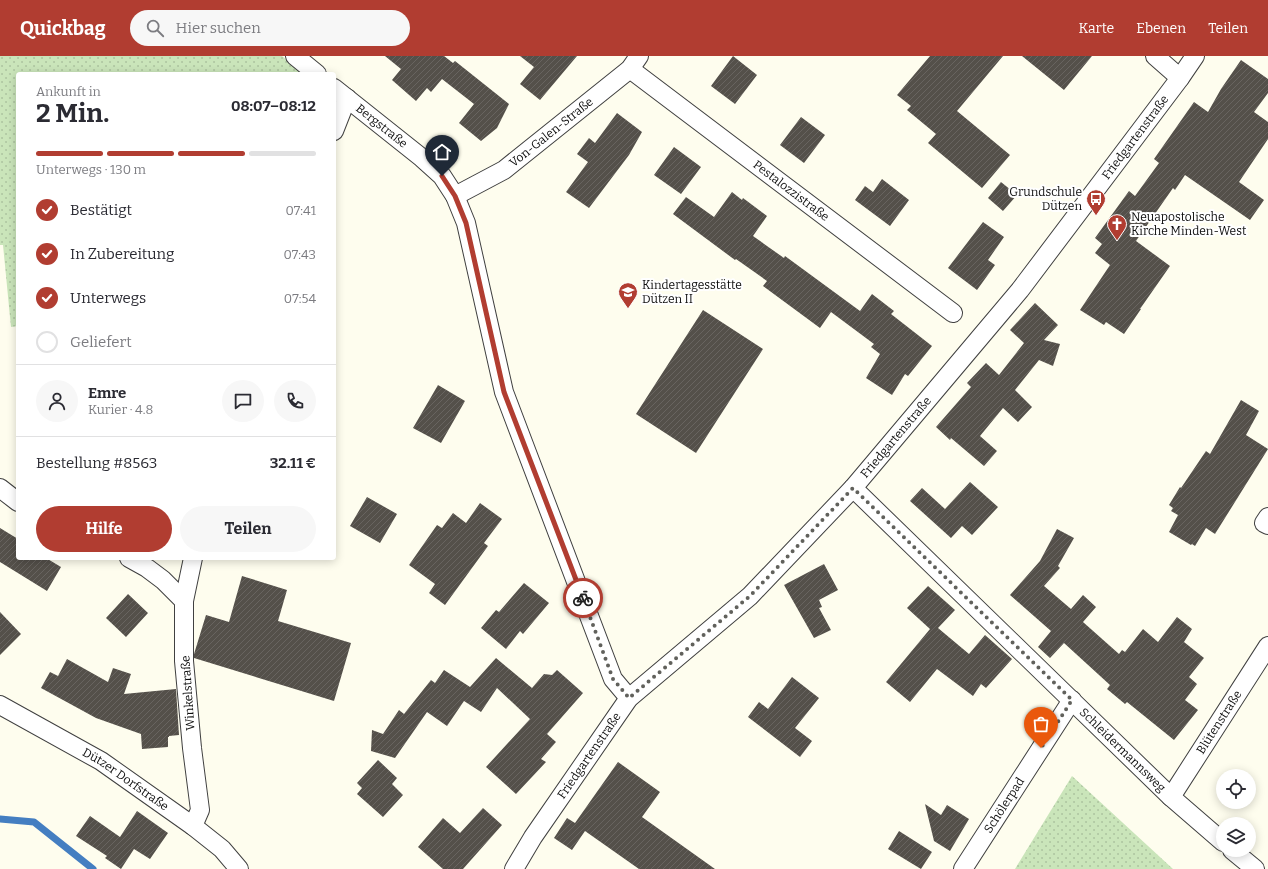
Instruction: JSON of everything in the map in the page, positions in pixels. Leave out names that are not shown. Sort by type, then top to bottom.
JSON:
[{"type":"street","points":[[295,56],[315,72]]},
{"type":"street","points":[[1155,56],[1180,78]]},
{"type":"street","name":"Friedgartenstraße","points":[[514,869],[533,837],[629,698],[750,596],[853,488],[1020,290],[1195,56]]},
{"type":"street","name":"Von-Galen-Straße","points":[[455,196],[504,170],[634,62]]},
{"type":"street","name":"Pestalozzistraße","points":[[634,62],[953,313]]},
{"type":"street","points":[[336,118],[340,93]]},
{"type":"street","name":"Bergstraße","points":[[340,93],[427,162],[442,176],[455,196],[466,223],[504,392],[613,679],[629,698]]},
{"type":"street","points":[[0,488],[16,500]]},
{"type":"street","name":"Schleidermannsweg","points":[[853,488],[1171,798],[1216,836]]},
{"type":"street","points":[[1268,517],[1264,523],[1268,525]]},
{"type":"street","points":[[133,560],[147,568],[163,580],[184,601]]},
{"type":"street","name":"Winkelstraße","points":[[192,826],[200,810],[192,748],[184,661],[184,601],[193,560]]},
{"type":"street","name":"Blütenstraße","points":[[1171,798],[1268,646]]},
{"type":"street","name":"Schölerpad","points":[[963,869],[1072,700]]},
{"type":"street","name":"Dützer Dorfstraße","points":[[0,705],[101,761],[222,849],[239,869]]},
{"type":"street","points":[[1240,857],[1254,869]]},
{"type":"green space","points":[[0,56],[282,56],[302,72],[16,72],[16,326],[11,327],[3,245],[0,245]]},
{"type":"green space","points":[[1072,776],[1173,869],[1015,869]]},
{"type":"building","points":[[385,56],[444,56],[453,63],[455,61],[509,104],[497,128],[481,141],[459,123],[474,104],[442,79],[431,92],[427,88],[416,101],[392,80],[401,69]]},
{"type":"building","points":[[520,56],[577,56],[540,100],[520,84],[534,67]]},
{"type":"building","points":[[733,56],[757,75],[735,104],[711,86]]},
{"type":"building","points":[[930,56],[1003,56],[957,111],[1010,155],[982,188],[928,143],[936,134],[907,110],[911,106],[897,95]]},
{"type":"building","points":[[1022,56],[1092,56],[1064,90]]},
{"type":"building","points":[[1241,60],[1268,79],[1268,93],[1254,112],[1268,122],[1268,139],[1239,182],[1264,200],[1250,220],[1185,175],[1175,190],[1173,188],[1136,241],[1170,266],[1124,334],[1106,322],[1104,325],[1080,310],[1110,265],[1095,253],[1102,244],[1095,238],[1129,191],[1135,196],[1159,163],[1154,159],[1194,102],[1208,112],[1221,89]]},
{"type":"building","points":[[617,113],[642,132],[629,155],[589,208],[566,192],[588,162],[577,154],[589,138],[595,143]]},
{"type":"building","points":[[801,117],[825,135],[804,163],[780,145]]},
{"type":"building","points":[[674,147],[701,167],[681,194],[654,175]]},
{"type":"building","points":[[882,179],[909,200],[890,226],[855,200],[865,186],[873,192]]},
{"type":"building","points":[[1001,182],[1017,195],[1003,211],[988,198]]},
{"type":"building","points":[[732,192],[742,200],[743,198],[767,216],[753,236],[784,258],[785,256],[860,311],[872,294],[894,311],[891,314],[932,346],[908,376],[905,374],[892,395],[866,378],[880,354],[871,347],[874,344],[831,312],[820,328],[763,286],[767,281],[736,259],[735,260],[673,214],[686,197],[714,217]]},
{"type":"building","points":[[983,222],[1004,237],[988,260],[995,265],[977,290],[948,268]]},
{"type":"building","points":[[1035,303],[1058,325],[1044,340],[1060,344],[1053,366],[1039,360],[1015,390],[1032,407],[1018,422],[1003,408],[980,436],[997,451],[984,466],[951,438],[950,440],[936,427],[971,387],[967,383],[986,363],[999,375],[1024,343],[1010,330]]},
{"type":"building","points":[[703,310],[763,349],[696,453],[636,414]]},
{"type":"building","points":[[438,385],[465,401],[441,443],[413,428]]},
{"type":"building","points":[[1241,400],[1259,411],[1246,435],[1268,449],[1215,534],[1206,528],[1195,546],[1192,544],[1191,545],[1169,532],[1178,515],[1171,511],[1173,508],[1169,505],[1206,451],[1210,454]]},
{"type":"building","points":[[970,482],[998,507],[972,535],[962,526],[951,538],[910,501],[922,488],[945,509]]},
{"type":"building","points":[[367,497],[397,514],[380,543],[350,526]]},
{"type":"building","points":[[480,503],[502,519],[484,543],[488,546],[445,605],[429,593],[435,584],[409,565],[437,525],[442,528],[453,513],[466,523]]},
{"type":"building","points":[[0,528],[16,538],[16,560],[49,560],[61,567],[47,591],[0,562]]},
{"type":"building","points":[[1057,529],[1074,538],[1058,566],[1060,568],[1044,586],[1071,609],[1083,595],[1096,607],[1083,622],[1119,654],[1122,650],[1125,652],[1143,629],[1158,642],[1177,617],[1192,629],[1184,642],[1204,658],[1189,677],[1197,684],[1185,700],[1198,710],[1174,740],[1127,702],[1125,704],[1107,689],[1110,685],[1064,643],[1050,658],[1038,647],[1051,631],[1010,595],[1040,561]]},
{"type":"building","points":[[824,564],[838,590],[819,600],[822,607],[819,608],[831,630],[814,638],[784,585]]},
{"type":"building","points":[[242,576],[287,590],[278,621],[351,643],[334,701],[194,658],[206,615],[229,622]]},
{"type":"building","points":[[524,583],[549,603],[523,634],[520,631],[506,649],[481,628],[496,610],[499,612]]},
{"type":"building","points":[[928,586],[955,610],[938,628],[969,654],[985,635],[1012,659],[986,688],[981,684],[973,696],[937,669],[910,702],[886,682],[930,629],[907,608]]},
{"type":"building","points":[[128,594],[148,613],[126,637],[106,618]]},
{"type":"building","points":[[0,612],[21,634],[0,655]]},
{"type":"building","points":[[496,658],[532,688],[544,674],[552,675],[557,670],[583,693],[547,734],[556,742],[541,759],[546,762],[516,794],[486,767],[530,719],[497,688],[481,712],[464,701],[447,726],[427,712],[395,758],[371,751],[372,730],[383,734],[399,710],[404,714],[431,680],[435,683],[444,670],[470,687]]},
{"type":"building","points":[[67,659],[108,682],[113,668],[131,674],[124,694],[176,689],[179,735],[168,737],[168,747],[142,749],[141,734],[96,718],[41,688],[50,672],[58,676]]},
{"type":"building","points":[[792,677],[819,698],[795,728],[812,741],[800,757],[748,717],[759,702],[768,709]]},
{"type":"building","points":[[378,760],[397,778],[392,784],[403,795],[383,817],[357,794],[362,788],[357,783]]},
{"type":"building","points":[[618,762],[660,792],[642,817],[715,869],[639,869],[585,831],[572,850],[554,838],[567,818],[575,823]]},
{"type":"building","points":[[925,804],[941,815],[947,805],[969,819],[950,851],[934,841]]},
{"type":"building","points":[[483,808],[502,825],[463,869],[443,869],[418,847],[443,818],[460,833]]},
{"type":"building","points":[[137,811],[168,833],[150,859],[134,849],[121,869],[105,858],[107,856],[76,836],[90,816],[120,837]]},
{"type":"building","points":[[899,831],[932,852],[921,869],[888,849]]},
{"type":"waterway","points":[[0,819],[34,822],[93,869]]},
{"type":"way so far","points":[[583,598],[613,679],[629,698],[750,596],[853,488],[1072,700],[1041,748]]},
{"type":"place","name":"Grundschule Dützen","points":[[1096,216]]},
{"type":"place","name":"Neuapostolische Kirche Minden-West","points":[[1117,241]]},
{"type":"place","name":"Kindertagesstätte Dützen II","points":[[628,309]]},
{"type":"route","points":[[442,176],[455,196],[466,223],[504,392],[583,598]]}]
